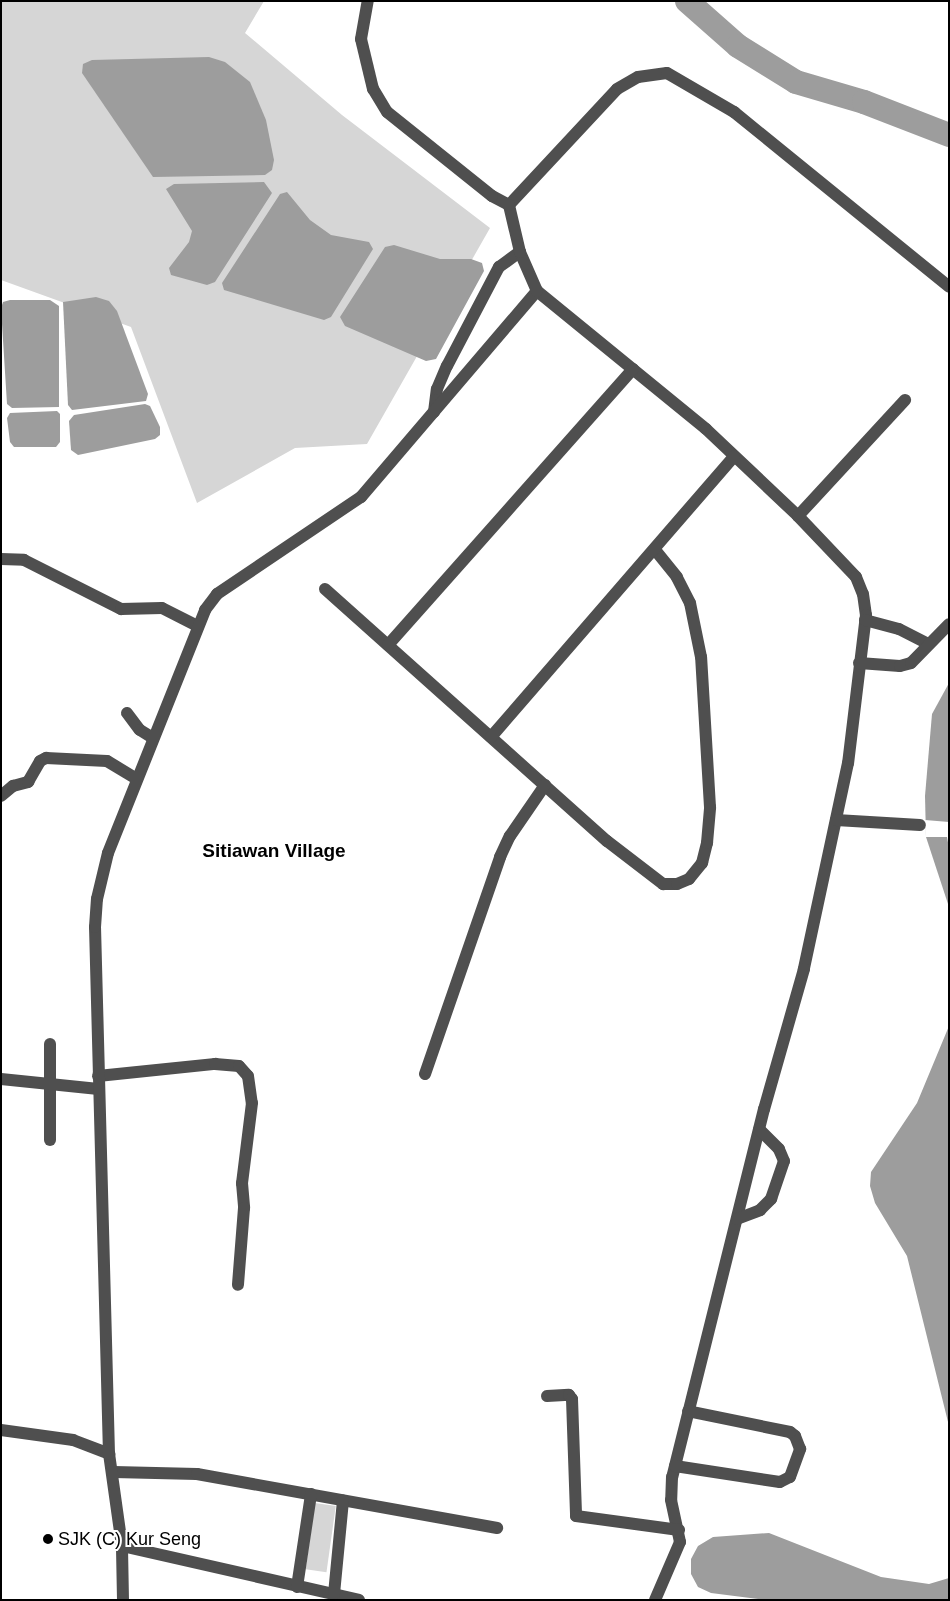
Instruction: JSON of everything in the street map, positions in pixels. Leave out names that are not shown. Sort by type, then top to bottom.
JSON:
[{"type":"street","points":[[368,1],[361,39],[373,89],[387,112],[492,196],[509,205],[520,252],[537,291],[633,369],[734,456],[798,516],[856,577],[863,594],[865,620],[848,763],[804,969],[759,1129],[675,1466],[671,1500],[679,1530],[680,1542],[676,1557],[655,1600]]},
{"type":"street","points":[[509,205],[617,89],[638,77],[667,73],[734,112],[949,287]]},
{"type":"street","points":[[434,412],[437,389],[447,366],[499,267],[520,252]]},
{"type":"street","points":[[123,1600],[122,1546],[114,1472],[109,1454],[98,1089],[95,927],[97,899],[108,853],[197,626],[217,594],[361,498],[537,291]]},
{"type":"street","points":[[388,645],[633,369]]},
{"type":"street","points":[[798,516],[904,400]]},
{"type":"street","points":[[491,738],[655,550],[734,456]]},
{"type":"street","points":[[325,589],[607,841],[663,884],[677,884],[689,879],[702,862],[710,807],[698,630],[678,577],[655,550]]},
{"type":"street","points":[[1,559],[24,560],[121,609],[162,608],[197,626]]},
{"type":"street","points":[[865,620],[899,629],[928,644]]},
{"type":"street","points":[[859,663],[900,666],[911,663],[949,624]]},
{"type":"street","points":[[127,713],[140,730],[153,738]]},
{"type":"street","points":[[1,796],[13,786],[28,782],[40,761],[46,758],[107,761],[124,768],[137,779]]},
{"type":"street","points":[[425,1074],[500,857],[510,836],[545,785]]},
{"type":"street","points":[[836,820],[920,825]]},
{"type":"street","points":[[50,1044],[50,1140]]},
{"type":"street","points":[[98,1076],[215,1064],[239,1066],[248,1076],[252,1103],[242,1184],[244,1208],[238,1285]]},
{"type":"street","points":[[1,1079],[98,1089]]},
{"type":"street","points":[[736,1219],[760,1210],[771,1200],[784,1161],[779,1148],[759,1129]]},
{"type":"street","points":[[547,1396],[569,1395],[572,1399],[576,1516],[679,1530]]},
{"type":"street","points":[[675,1466],[780,1482],[790,1477],[800,1449],[795,1436],[790,1432],[688,1411]]},
{"type":"street","points":[[1,1430],[73,1440],[109,1454]]},
{"type":"street","points":[[114,1472],[197,1474],[497,1528]]},
{"type":"street","points":[[297,1587],[311,1494]]},
{"type":"street","points":[[334,1594],[343,1500]]},
{"type":"street","points":[[122,1546],[359,1600]]},
{"type":"shaded area","points":[[1,1],[264,1],[245,33],[342,115],[490,228],[367,444],[295,448],[197,503],[131,327],[1,280]]},
{"type":"shaded area","points":[[209,57],[225,62],[250,82],[266,120],[274,160],[272,170],[265,175],[153,177],[82,73],[83,64],[92,60]]},
{"type":"shaded area","points":[[264,182],[272,193],[215,282],[207,285],[171,275],[169,268],[189,242],[192,231],[166,189],[174,184]]},
{"type":"shaded area","points":[[287,192],[310,220],[331,235],[369,242],[373,249],[331,317],[324,320],[224,290],[222,283],[280,194]]},
{"type":"shaded area","points":[[394,245],[440,259],[471,259],[482,263],[484,271],[436,359],[426,361],[345,326],[340,317],[385,247]]},
{"type":"shaded area","points":[[96,297],[109,301],[117,311],[148,394],[146,401],[72,410],[68,405],[63,302]]},
{"type":"shaded area","points":[[10,300],[50,300],[59,306],[59,407],[12,408],[7,404],[1,308],[3,302]]},
{"type":"shaded area","points":[[145,404],[150,406],[160,427],[160,435],[155,439],[78,455],[71,450],[69,421],[74,415]]},
{"type":"shaded area","points":[[57,411],[60,414],[60,442],[56,447],[14,447],[10,442],[7,418],[10,413]]},
{"type":"shaded area","points":[[949,683],[949,907],[926,837],[925,796],[932,714]]},
{"type":"shaded area","points":[[949,1026],[949,1426],[907,1256],[875,1203],[870,1186],[871,1172],[917,1103]]},
{"type":"shaded area","points":[[315,1503],[336,1506],[326,1572],[306,1569]]},
{"type":"shaded area","points":[[769,1533],[881,1577],[929,1584],[949,1578],[949,1600],[767,1600],[711,1593],[698,1587],[691,1574],[691,1559],[698,1546],[713,1537]]},
{"type":"pier","points":[[925,820],[949,822],[949,848],[947,837],[926,837]]},
{"type":"waterway","points":[[687,1],[738,46],[796,82],[864,102],[949,135]]},
{"type":"place","name":"SJK (C) Kur Seng","points":[[48,1539]]},
{"type":"district","name":"Sitiawan Village","points":[[274,851]]}]
